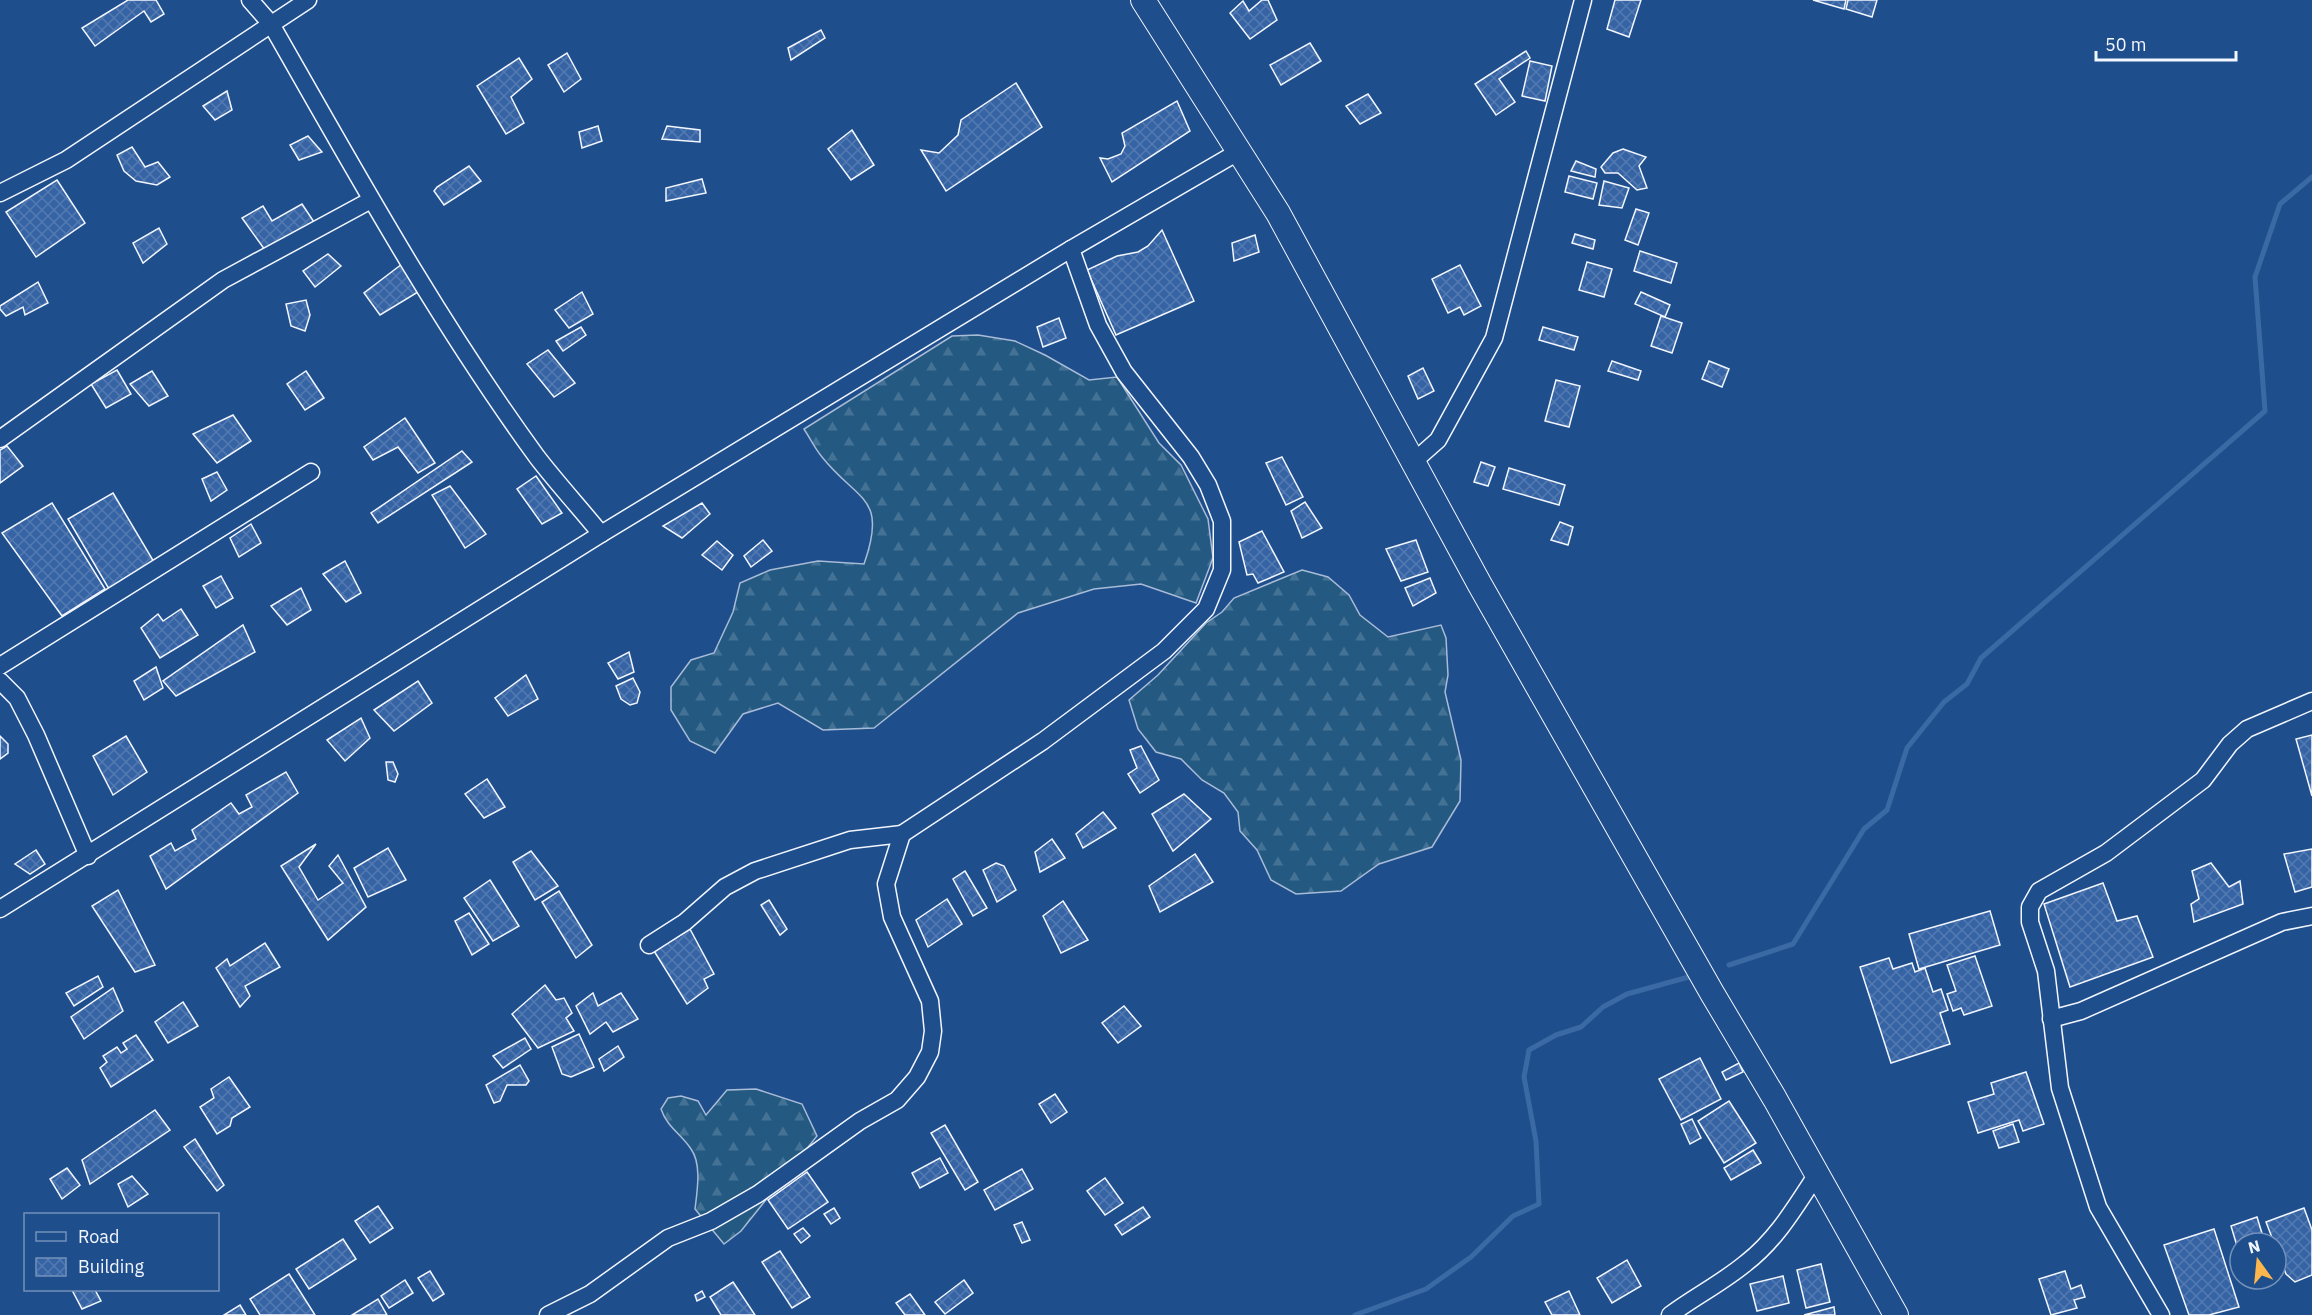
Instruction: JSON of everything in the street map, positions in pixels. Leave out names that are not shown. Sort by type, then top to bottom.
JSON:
[{"type":"main road","points":[[1143,0],[1278,213],[1412,463],[1896,1315]]},
{"type":"street","points":[[250,0],[271,24],[371,200],[445,321],[538,457],[601,534]]},
{"type":"street","points":[[0,193],[66,160],[308,0]]},
{"type":"street","points":[[1412,463],[1438,440],[1494,338],[1583,0]]},
{"type":"street","points":[[0,909],[601,534],[1071,249],[1238,152]]},
{"type":"street","points":[[0,439],[223,280],[371,200]]},
{"type":"street","points":[[649,945],[685,922],[725,887],[755,871],[850,840],[902,834],[1043,741],[1164,651],[1206,609],[1221,570],[1222,521],[1208,485],[1191,457],[1124,372],[1098,325],[1071,249]]},
{"type":"street","points":[[0,666],[311,472]]},
{"type":"street","points":[[0,681],[17,698],[32,726],[88,856]]},
{"type":"street","points":[[2161,1315],[2098,1207],[2060,1088],[2046,971],[2030,922],[2033,898],[2058,878],[2106,853],[2191,789],[2213,769],[2230,744],[2247,729],[2312,701]]},
{"type":"street","points":[[548,1315],[590,1294],[668,1238],[711,1221],[758,1194],[860,1121],[897,1100],[917,1077],[930,1052],[933,1032],[930,1001],[892,917],[886,884],[902,834]]},
{"type":"street","points":[[2051,1019],[2081,1011],[2282,922],[2312,916]]},
{"type":"street","points":[[1670,1315],[1746,1264],[1761,1250],[1785,1223],[1817,1173]]},
{"type":"green space","points":[[978,335],[1015,341],[1089,380],[1117,377],[1159,443],[1181,465],[1208,519],[1213,558],[1196,603],[1141,584],[1094,589],[1018,613],[874,728],[823,730],[778,703],[743,714],[715,753],[690,741],[671,710],[671,687],[691,660],[714,653],[733,612],[740,583],[770,570],[818,561],[864,564],[871,542],[873,525],[871,512],[866,502],[819,454],[804,429],[952,336]]},
{"type":"green space","points":[[1302,570],[1328,577],[1349,595],[1360,615],[1388,637],[1441,625],[1446,638],[1448,675],[1445,692],[1461,760],[1460,801],[1432,847],[1379,864],[1341,891],[1296,894],[1271,880],[1257,850],[1240,831],[1238,812],[1224,793],[1202,780],[1181,759],[1156,752],[1138,729],[1129,700],[1158,675],[1206,623],[1222,612],[1234,598]]},
{"type":"green space","points":[[756,1089],[802,1104],[817,1136],[741,1231],[724,1244],[695,1209],[697,1162],[691,1149],[670,1126],[661,1109],[668,1098],[681,1096],[698,1101],[706,1115],[727,1090]]},
{"type":"building","points":[[128,0],[156,0],[164,14],[151,22],[144,11],[95,46],[82,28]]},
{"type":"building","points":[[1262,0],[1268,0],[1277,20],[1250,39],[1230,13],[1243,1],[1249,11]]},
{"type":"building","points":[[1615,0],[1641,0],[1629,37],[1607,29]]},
{"type":"building","points":[[1813,0],[1846,0],[1844,9]]},
{"type":"building","points":[[1848,0],[1877,0],[1872,17],[1846,9]]},
{"type":"building","points":[[821,30],[825,38],[791,60],[788,48]]},
{"type":"building","points":[[1310,43],[1321,61],[1281,85],[1270,65]]},
{"type":"building","points":[[1526,51],[1530,58],[1499,79],[1515,102],[1496,115],[1475,84]]},
{"type":"building","points":[[567,53],[581,79],[564,92],[548,65]]},
{"type":"building","points":[[519,58],[532,79],[511,97],[524,123],[506,134],[477,86]]},
{"type":"building","points":[[1530,61],[1552,66],[1545,101],[1522,96]]},
{"type":"building","points":[[1016,83],[1042,127],[946,191],[921,150],[939,153],[958,135],[961,120]]},
{"type":"building","points":[[227,91],[232,110],[215,120],[203,106]]},
{"type":"building","points":[[1368,94],[1381,113],[1360,124],[1346,106]]},
{"type":"building","points":[[1177,101],[1190,131],[1112,182],[1100,158],[1108,159],[1121,154],[1125,146],[1122,133]]},
{"type":"building","points":[[598,126],[602,141],[582,148],[579,132]]},
{"type":"building","points":[[667,126],[700,130],[700,142],[662,139]]},
{"type":"building","points":[[852,130],[874,165],[851,180],[828,149]]},
{"type":"building","points":[[308,136],[322,152],[299,160],[290,145]]},
{"type":"building","points":[[132,147],[145,167],[158,162],[170,177],[157,185],[136,181],[124,171],[117,155]]},
{"type":"building","points":[[1623,149],[1646,157],[1639,166],[1647,188],[1637,190],[1618,173],[1605,173],[1601,167],[1613,153]]},
{"type":"building","points":[[1576,161],[1596,169],[1595,177],[1571,171]]},
{"type":"building","points":[[469,166],[481,181],[444,205],[434,191]]},
{"type":"building","points":[[1569,176],[1597,183],[1593,199],[1565,192]]},
{"type":"building","points":[[702,179],[706,193],[666,201],[666,188]]},
{"type":"building","points":[[57,180],[85,223],[36,257],[6,212]]},
{"type":"building","points":[[1604,181],[1629,188],[1622,208],[1599,205]]},
{"type":"building","points":[[302,204],[314,222],[265,250],[242,218],[263,206],[272,221]]},
{"type":"building","points":[[1636,209],[1649,213],[1638,245],[1625,240]]},
{"type":"building","points":[[159,228],[167,244],[143,263],[133,243]]},
{"type":"building","points":[[1162,230],[1194,301],[1116,335],[1087,270],[1117,256],[1138,252],[1148,246]]},
{"type":"building","points":[[1575,234],[1595,240],[1593,249],[1572,243]]},
{"type":"building","points":[[1255,235],[1259,252],[1234,261],[1232,243]]},
{"type":"building","points":[[1640,251],[1677,263],[1671,283],[1634,271]]},
{"type":"building","points":[[328,254],[341,266],[315,287],[303,271]]},
{"type":"building","points":[[1587,262],[1612,269],[1604,297],[1579,290]]},
{"type":"building","points":[[402,264],[418,292],[380,315],[364,293]]},
{"type":"building","points":[[1460,265],[1481,306],[1464,315],[1460,307],[1448,313],[1432,279]]},
{"type":"building","points":[[38,282],[48,303],[25,315],[23,307],[6,316],[0,306]]},
{"type":"building","points":[[582,292],[593,314],[569,328],[555,310]]},
{"type":"building","points":[[1641,292],[1670,305],[1665,317],[1635,304]]},
{"type":"building","points":[[306,300],[310,315],[305,331],[291,326],[286,304]]},
{"type":"building","points":[[1661,316],[1682,323],[1672,353],[1651,346]]},
{"type":"building","points":[[1059,318],[1066,338],[1043,347],[1037,327]]},
{"type":"building","points":[[581,327],[586,335],[563,351],[556,341]]},
{"type":"building","points":[[1543,327],[1578,337],[1574,350],[1539,340]]},
{"type":"building","points":[[548,350],[575,383],[554,397],[527,364]]},
{"type":"building","points":[[1612,361],[1641,371],[1638,380],[1608,371]]},
{"type":"building","points":[[1709,361],[1729,369],[1722,387],[1702,379]]},
{"type":"building","points":[[1423,368],[1434,391],[1418,399],[1408,376]]},
{"type":"building","points":[[117,370],[131,394],[106,408],[91,384]]},
{"type":"building","points":[[152,371],[168,396],[149,406],[130,384]]},
{"type":"building","points":[[306,371],[324,398],[305,410],[287,384]]},
{"type":"building","points":[[1556,380],[1580,386],[1569,427],[1545,421]]},
{"type":"building","points":[[233,415],[251,441],[217,463],[193,434]]},
{"type":"building","points":[[405,418],[435,463],[418,473],[398,447],[373,460],[364,447]]},
{"type":"building","points":[[7,446],[23,466],[0,483],[0,450]]},
{"type":"building","points":[[462,451],[472,462],[378,523],[371,513]]},
{"type":"building","points":[[1282,457],[1303,497],[1286,505],[1266,463]]},
{"type":"building","points":[[1481,462],[1495,467],[1488,486],[1474,482]]},
{"type":"building","points":[[1509,468],[1565,485],[1559,505],[1503,489]]},
{"type":"building","points":[[217,472],[227,490],[211,501],[202,479]]},
{"type":"building","points":[[536,476],[562,513],[542,524],[517,489]]},
{"type":"building","points":[[450,486],[486,534],[465,548],[432,495]]},
{"type":"building","points":[[113,493],[154,562],[109,589],[68,519]]},
{"type":"building","points":[[1305,502],[1322,528],[1302,538],[1291,511]]},
{"type":"building","points":[[52,503],[105,589],[62,616],[2,533]]},
{"type":"building","points":[[702,503],[710,514],[682,538],[663,526]]},
{"type":"building","points":[[1560,522],[1573,527],[1568,545],[1551,540]]},
{"type":"building","points":[[251,524],[261,543],[239,557],[230,538]]},
{"type":"building","points":[[1262,531],[1284,572],[1258,583],[1253,574],[1247,575],[1239,542]]},
{"type":"building","points":[[763,540],[772,551],[751,567],[744,556]]},
{"type":"building","points":[[1416,540],[1428,572],[1401,581],[1386,549]]},
{"type":"building","points":[[717,541],[733,555],[722,570],[702,555]]},
{"type":"building","points":[[345,561],[361,593],[346,602],[323,574]]},
{"type":"building","points":[[221,576],[233,598],[216,608],[203,586]]},
{"type":"building","points":[[1430,578],[1436,593],[1413,606],[1405,588]]},
{"type":"building","points":[[301,588],[311,610],[287,625],[271,606]]},
{"type":"building","points":[[181,609],[198,635],[160,658],[141,628],[158,614],[163,621]]},
{"type":"building","points":[[243,625],[255,652],[176,696],[163,681]]},
{"type":"building","points":[[629,652],[634,672],[618,679],[608,663]]},
{"type":"building","points":[[156,667],[163,688],[144,700],[134,681]]},
{"type":"building","points":[[526,675],[538,699],[508,716],[495,698]]},
{"type":"building","points":[[633,678],[640,692],[637,703],[630,705],[621,699],[616,686]]},
{"type":"building","points":[[418,681],[432,703],[394,731],[374,710]]},
{"type":"building","points":[[361,718],[370,738],[345,761],[327,740]]},
{"type":"building","points":[[2312,735],[2312,796],[2296,739]]},
{"type":"building","points":[[0,736],[8,744],[8,753],[0,759]]},
{"type":"building","points":[[126,736],[147,772],[113,795],[93,756]]},
{"type":"building","points":[[1141,746],[1159,780],[1140,793],[1128,774],[1137,768],[1130,750]]},
{"type":"building","points":[[386,762],[393,762],[398,774],[395,782],[388,780]]},
{"type":"building","points":[[286,772],[298,793],[166,889],[150,856],[171,843],[175,851],[196,839],[192,830],[231,803],[239,814],[252,807],[246,795]]},
{"type":"building","points":[[487,779],[505,807],[484,818],[465,794]]},
{"type":"building","points":[[1184,794],[1211,819],[1173,851],[1152,814]]},
{"type":"building","points":[[1103,812],[1116,828],[1083,848],[1076,834]]},
{"type":"building","points":[[1052,839],[1065,858],[1040,872],[1035,852]]},
{"type":"building","points":[[316,844],[299,867],[318,900],[343,883],[329,866],[338,855],[366,907],[328,940],[281,866]]},
{"type":"building","points":[[388,848],[406,880],[368,897],[354,868]]},
{"type":"building","points":[[2312,849],[2312,887],[2295,892],[2284,854]]},
{"type":"building","points":[[36,850],[45,864],[30,874],[15,864]]},
{"type":"building","points":[[531,851],[558,886],[535,900],[513,862]]},
{"type":"building","points":[[1195,854],[1213,882],[1160,912],[1149,886]]},
{"type":"building","points":[[996,863],[1004,866],[1016,890],[997,902],[983,870]]},
{"type":"building","points":[[2211,863],[2229,887],[2240,881],[2243,904],[2194,922],[2191,904],[2199,899],[2192,871]]},
{"type":"building","points":[[965,871],[987,908],[973,916],[953,879]]},
{"type":"building","points":[[490,880],[519,926],[493,941],[464,898]]},
{"type":"building","points":[[2103,883],[2117,921],[2137,916],[2153,957],[2070,987],[2044,904]]},
{"type":"building","points":[[118,890],[155,965],[135,972],[92,906]]},
{"type":"building","points":[[559,891],[592,945],[576,958],[542,902]]},
{"type":"building","points":[[947,899],[962,924],[928,947],[916,920]]},
{"type":"building","points":[[769,900],[787,929],[780,935],[761,905]]},
{"type":"building","points":[[1063,901],[1088,940],[1061,953],[1043,916]]},
{"type":"building","points":[[1990,911],[2000,945],[1919,969],[1909,934]]},
{"type":"building","points":[[469,913],[489,944],[472,955],[455,921]]},
{"type":"building","points":[[690,929],[714,974],[704,979],[708,988],[687,1004],[654,951]]},
{"type":"building","points":[[265,943],[280,967],[245,986],[250,996],[240,1007],[216,968],[227,959],[230,966]]},
{"type":"building","points":[[1975,956],[1992,1006],[1964,1015],[1961,1008],[1953,1011],[1947,994],[1956,991],[1947,965]]},
{"type":"building","points":[[1889,958],[1893,969],[1912,963],[1915,972],[1925,968],[1933,992],[1941,989],[1948,1010],[1940,1013],[1950,1044],[1891,1063],[1860,967]]},
{"type":"building","points":[[98,976],[103,987],[74,1006],[66,993]]},
{"type":"building","points":[[545,985],[556,1000],[564,998],[572,1013],[566,1018],[574,1031],[538,1048],[512,1014]]},
{"type":"building","points":[[113,988],[123,1011],[84,1039],[71,1017]]},
{"type":"building","points":[[593,993],[598,1006],[621,993],[638,1019],[613,1032],[606,1022],[590,1034],[576,1006]]},
{"type":"building","points":[[183,1002],[198,1026],[168,1043],[155,1022]]},
{"type":"building","points":[[1124,1006],[1141,1026],[1118,1043],[1102,1023]]},
{"type":"building","points":[[579,1034],[594,1067],[571,1077],[562,1074],[552,1047]]},
{"type":"building","points":[[136,1035],[153,1060],[111,1087],[100,1068],[107,1062],[103,1056],[117,1047],[121,1053],[127,1049],[123,1043]]},
{"type":"building","points":[[525,1038],[531,1049],[503,1068],[493,1056]]},
{"type":"building","points":[[618,1046],[624,1057],[604,1071],[599,1059]]},
{"type":"building","points":[[1700,1058],[1721,1099],[1681,1120],[1659,1079]]},
{"type":"building","points":[[1739,1063],[1743,1072],[1726,1080],[1722,1072]]},
{"type":"building","points":[[520,1065],[529,1081],[526,1085],[507,1085],[500,1101],[494,1103],[486,1085]]},
{"type":"building","points":[[2026,1072],[2044,1124],[2023,1131],[2019,1120],[1978,1133],[1968,1102],[1994,1094],[1991,1083]]},
{"type":"building","points":[[229,1077],[250,1107],[232,1118],[230,1126],[217,1134],[200,1107],[214,1098],[211,1089]]},
{"type":"building","points":[[1055,1094],[1067,1112],[1051,1123],[1039,1104]]},
{"type":"building","points":[[1729,1101],[1756,1143],[1724,1163],[1698,1121]]},
{"type":"building","points":[[155,1110],[170,1130],[90,1184],[82,1160]]},
{"type":"building","points":[[1692,1119],[1701,1138],[1690,1144],[1681,1124]]},
{"type":"building","points":[[2013,1124],[2019,1142],[1999,1148],[1993,1131]]},
{"type":"building","points":[[945,1125],[978,1182],[965,1190],[931,1133]]},
{"type":"building","points":[[195,1139],[224,1185],[217,1191],[184,1147]]},
{"type":"building","points":[[1753,1150],[1761,1163],[1731,1180],[1724,1168]]},
{"type":"building","points":[[940,1158],[948,1173],[920,1188],[912,1173]]},
{"type":"building","points":[[67,1168],[80,1185],[62,1199],[50,1179]]},
{"type":"building","points":[[1022,1169],[1033,1189],[995,1210],[984,1190]]},
{"type":"building","points":[[807,1172],[828,1202],[788,1229],[768,1200]]},
{"type":"building","points":[[132,1176],[148,1194],[128,1207],[118,1184]]},
{"type":"building","points":[[1105,1178],[1123,1203],[1105,1215],[1087,1191]]},
{"type":"building","points":[[378,1206],[393,1228],[370,1243],[355,1221]]},
{"type":"building","points":[[1143,1207],[1150,1217],[1122,1235],[1115,1225]]},
{"type":"building","points":[[834,1208],[840,1218],[831,1224],[824,1214]]},
{"type":"building","points":[[2304,1208],[2312,1230],[2312,1275],[2295,1282],[2288,1276],[2288,1231],[2269,1231],[2266,1222]]},
{"type":"building","points":[[2257,1217],[2261,1231],[2232,1231],[2231,1226]]},
{"type":"building","points":[[1022,1222],[1030,1240],[1022,1243],[1014,1225]]},
{"type":"building","points":[[803,1228],[810,1236],[801,1243],[794,1234]]},
{"type":"building","points":[[2214,1229],[2228,1273],[2228,1291],[2234,1291],[2239,1307],[2209,1315],[2189,1315],[2164,1245]]},
{"type":"building","points":[[343,1239],[356,1259],[309,1289],[296,1269]]},
{"type":"building","points":[[780,1251],[810,1297],[792,1308],[762,1262]]},
{"type":"building","points":[[1627,1260],[1641,1286],[1612,1303],[1597,1278]]},
{"type":"building","points":[[1821,1264],[1830,1302],[1806,1308],[1797,1270]]},
{"type":"building","points":[[430,1271],[444,1294],[433,1301],[418,1278]]},
{"type":"building","points":[[2065,1271],[2071,1289],[2081,1285],[2085,1297],[2074,1300],[2077,1308],[2051,1315],[2039,1279]]},
{"type":"building","points":[[289,1274],[315,1315],[260,1315],[250,1299]]},
{"type":"building","points":[[1783,1276],[1789,1303],[1757,1311],[1750,1284]]},
{"type":"building","points":[[405,1280],[413,1293],[389,1308],[381,1296]]},
{"type":"building","points":[[964,1280],[973,1293],[945,1314],[935,1302]]},
{"type":"building","points":[[733,1282],[755,1315],[721,1315],[710,1297]]},
{"type":"building","points":[[73,1291],[96,1291],[101,1301],[82,1309]]},
{"type":"building","points":[[702,1291],[705,1297],[697,1301],[695,1295]]},
{"type":"building","points":[[1569,1291],[1580,1315],[1552,1315],[1545,1302]]},
{"type":"building","points":[[910,1294],[925,1315],[905,1315],[896,1303]]},
{"type":"building","points":[[378,1299],[387,1315],[352,1315]]},
{"type":"building","points":[[240,1305],[246,1315],[224,1315]]},
{"type":"building","points":[[1834,1307],[1835,1315],[1804,1315]]},
{"type":"waterway","points":[[1729,965],[1793,944],[1864,829],[1887,810],[1907,748],[1944,702],[1967,684],[1981,658],[2265,411],[2255,277],[2280,204],[2312,177]]},
{"type":"waterway","points":[[1355,1315],[1426,1289],[1471,1257],[1513,1216],[1539,1204],[1536,1141],[1524,1077],[1529,1050],[1556,1035],[1581,1027],[1603,1007],[1627,994],[1696,975]]}]
